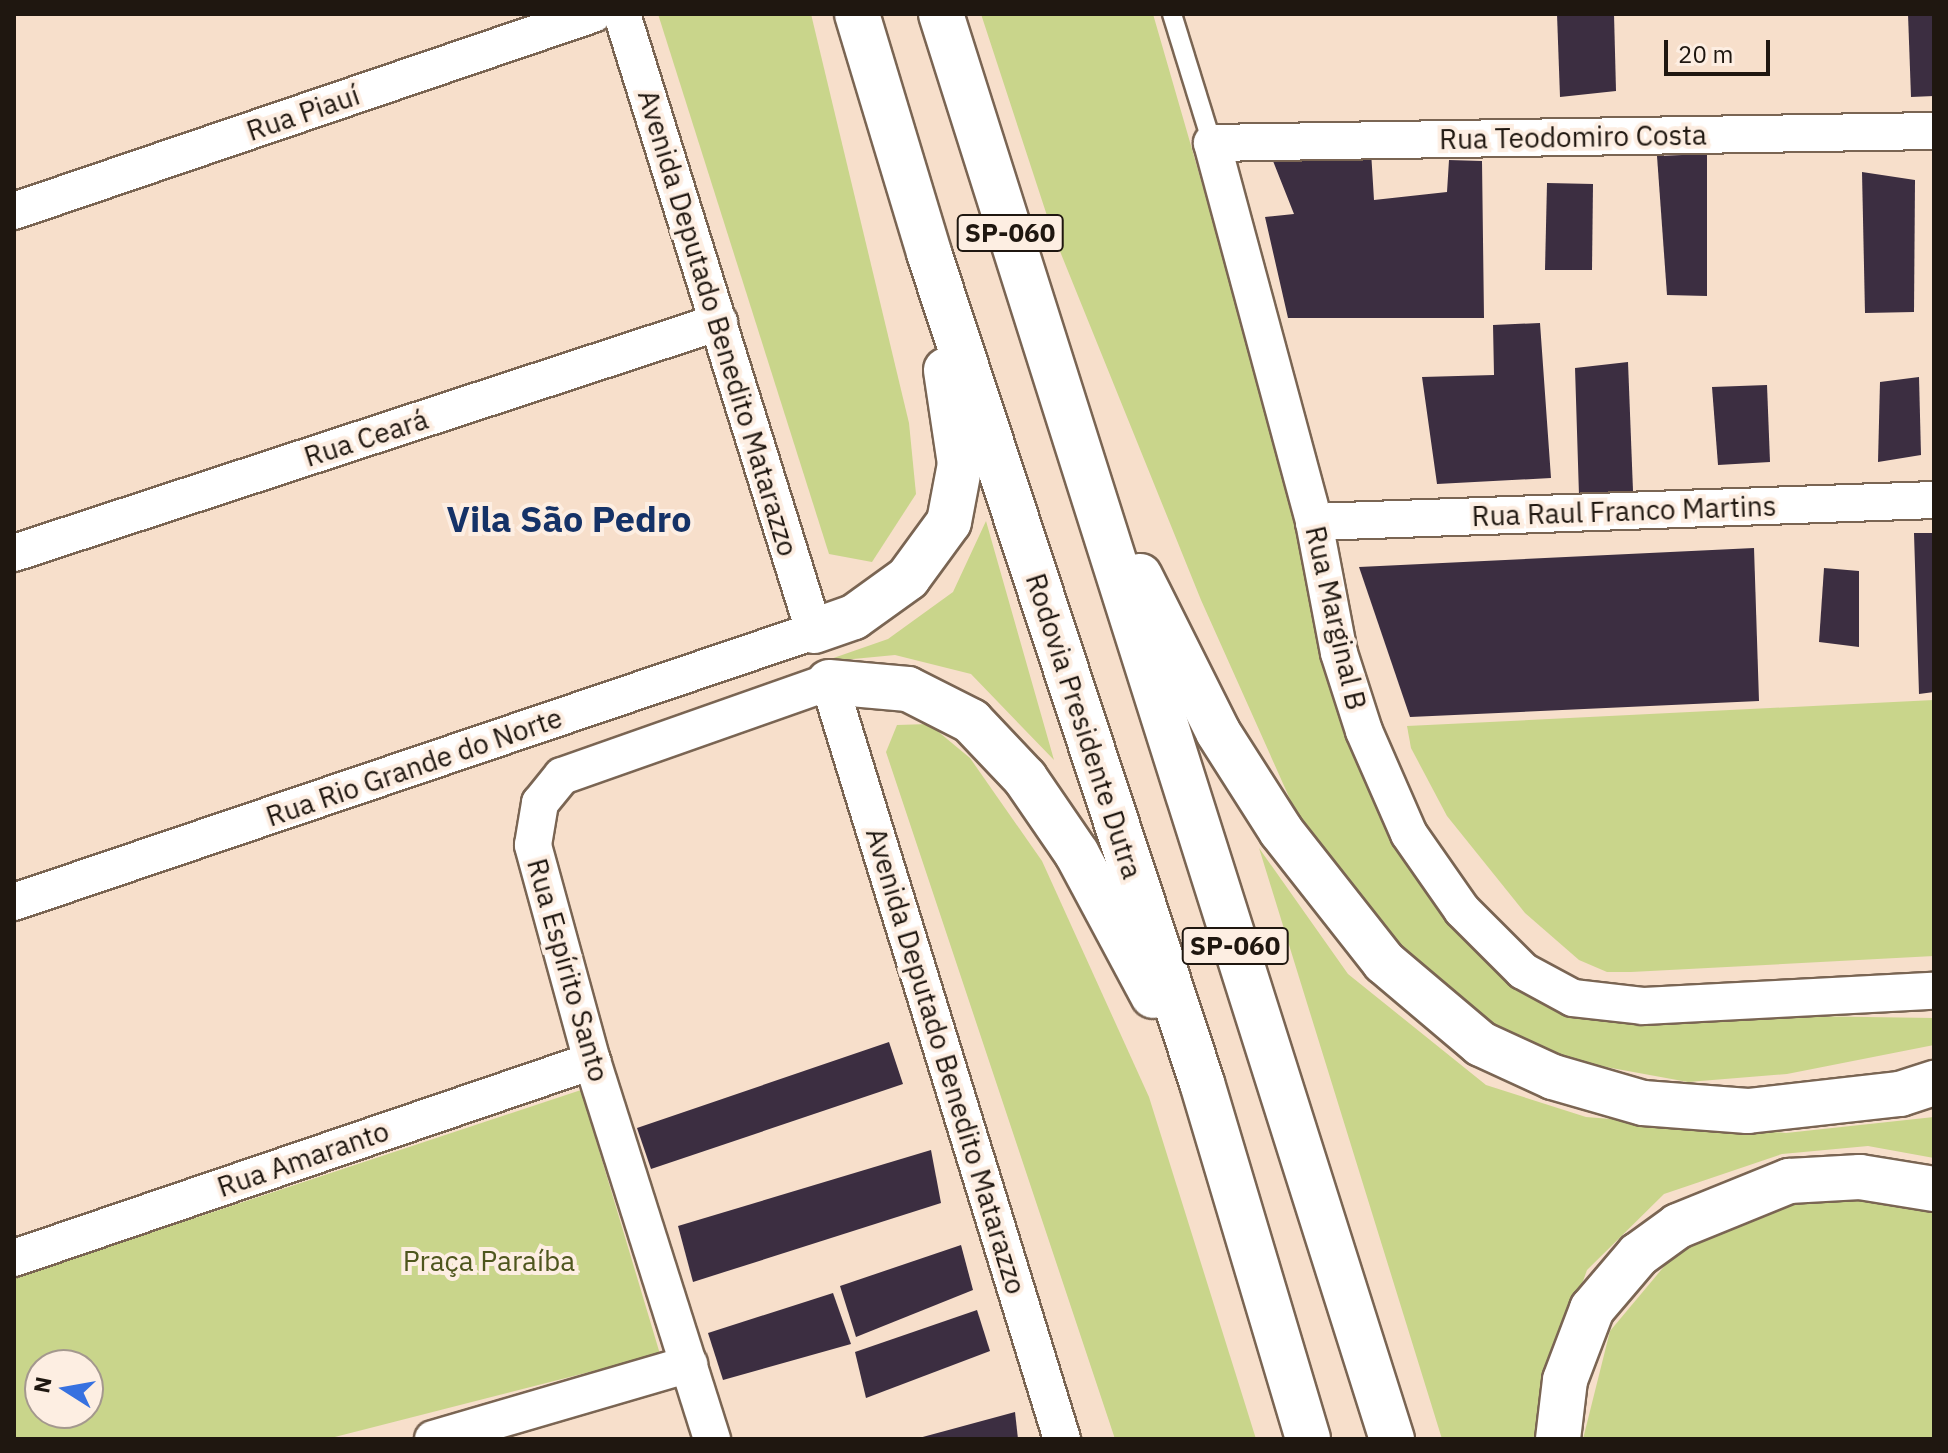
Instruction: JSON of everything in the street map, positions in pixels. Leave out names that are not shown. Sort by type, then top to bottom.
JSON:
[{"type":"highway","name":"Rodovia Presidente Dutra","points":[[857,14],[929,253],[1202,1083],[1308,1439]]},
{"type":"highway","name":"SP-060","points":[[941,14],[1392,1439]]},
{"type":"highway","points":[[814,631],[854,617],[908,578],[949,522],[960,464],[929,253]]},
{"type":"highway","points":[[1078,452],[1218,732],[1281,831],[1384,962],[1481,1044],[1553,1077],[1643,1103],[1748,1111],[1900,1094],[1934,1083]]},
{"type":"highway","points":[[829,682],[908,689],[971,721],[1025,778],[1077,854],[1202,1083]]},
{"type":"highway","points":[[1558,1439],[1565,1380],[1592,1309],[1638,1255],[1678,1226],[1789,1181],[1860,1177],[1934,1189]]},
{"type":"street","name":"Rua Piauí","points":[[14,211],[593,14]]},
{"type":"street","name":"Avenida Deputado Benedito Matarazzo","points":[[622,14],[814,631]]},
{"type":"street","name":"Rua Teodomiro Costa","points":[[1212,143],[1934,131]]},
{"type":"street","name":"Rua Marginal B","points":[[1212,143],[1314,522],[1339,653],[1364,731],[1409,834],[1462,910],[1523,971],[1573,998],[1643,1006],[1934,991]]},
{"type":"street","name":"Rua Ceará","points":[[14,553],[719,322]]},
{"type":"street","name":"Rua Raul Franco Martins","points":[[1314,522],[1934,500]]},
{"type":"street","name":"Rua Rio Grande do Norte","points":[[14,902],[814,631]]},
{"type":"street","name":"Avenida Deputado Benedito Matarazzo","points":[[829,682],[1062,1439]]},
{"type":"street","name":"Rua Espírito Santo","points":[[712,1439],[592,1061],[533,845],[540,803],[562,776],[829,682]]},
{"type":"street","name":"Rua Amaranto","points":[[14,1258],[592,1061]]},
{"type":"street","points":[[433,1439],[689,1364]]},
{"type":"lane","points":[[1172,14],[1212,143]]},
{"type":"green space","points":[[658,14],[811,14],[909,423],[916,494],[872,562],[829,554]]},
{"type":"green space","points":[[981,14],[1153,14],[1386,821],[1593,1013],[1934,1018],[1934,1045],[1787,1074],[1688,1082],[1595,1065],[1497,1034],[1369,924],[1302,826],[1201,600],[1053,234]]},
{"type":"green space","points":[[986,521],[1054,760],[971,674],[895,655],[822,662],[888,639],[953,592]]},
{"type":"green space","points":[[1934,700],[1934,956],[1631,972],[1607,972],[1579,960],[1525,913],[1447,816],[1411,748],[1407,726]]},
{"type":"green space","points":[[929,724],[970,758],[1042,861],[1149,1097],[1256,1439],[1115,1439],[886,752],[897,725]]},
{"type":"green space","points":[[1259,848],[1348,974],[1486,1085],[1586,1117],[1786,1133],[1934,1117],[1934,1158],[1868,1146],[1782,1154],[1664,1194],[1587,1270],[1545,1387],[1538,1439],[1442,1439]]},
{"type":"green space","name":"Praça Paraíba","points":[[581,1090],[660,1354],[327,1439],[14,1439],[14,1278]]},
{"type":"green space","points":[[1828,1193],[1934,1207],[1934,1439],[1583,1439],[1610,1331],[1672,1257],[1744,1209]]},
{"type":"building","points":[[1557,14],[1614,14],[1616,91],[1560,97]]},
{"type":"building","points":[[1908,14],[1934,14],[1934,96],[1911,97]]},
{"type":"building","points":[[1371,151],[1374,200],[1447,192],[1449,160],[1482,161],[1484,318],[1288,318],[1265,217],[1294,214],[1273,161]]},
{"type":"building","points":[[1707,154],[1707,296],[1667,295],[1657,156]]},
{"type":"building","points":[[1862,172],[1915,180],[1914,312],[1865,313]]},
{"type":"building","points":[[1547,183],[1593,184],[1592,270],[1545,270]]},
{"type":"building","points":[[1540,323],[1551,478],[1437,484],[1422,377],[1494,375],[1493,325]]},
{"type":"building","points":[[1628,362],[1633,491],[1579,496],[1575,368]]},
{"type":"building","points":[[1919,377],[1921,455],[1878,462],[1880,382]]},
{"type":"building","points":[[1767,385],[1770,462],[1718,465],[1712,387]]},
{"type":"building","points":[[1914,533],[1934,533],[1934,692],[1919,694]]},
{"type":"building","points":[[1754,548],[1759,701],[1410,717],[1359,567]]},
{"type":"building","points":[[1824,568],[1859,571],[1859,647],[1819,642]]},
{"type":"building","points":[[889,1042],[903,1084],[651,1169],[637,1128]]},
{"type":"building","points":[[931,1150],[941,1203],[693,1282],[678,1226]]},
{"type":"building","points":[[961,1245],[973,1290],[856,1337],[840,1286]]},
{"type":"building","points":[[833,1293],[851,1344],[723,1380],[708,1333]]},
{"type":"building","points":[[977,1310],[990,1351],[866,1398],[855,1352]]},
{"type":"building","points":[[1015,1412],[1018,1439],[919,1439],[919,1438]]},
{"type":"district","name":"Vila São Pedro","points":[[569,519]]}]
